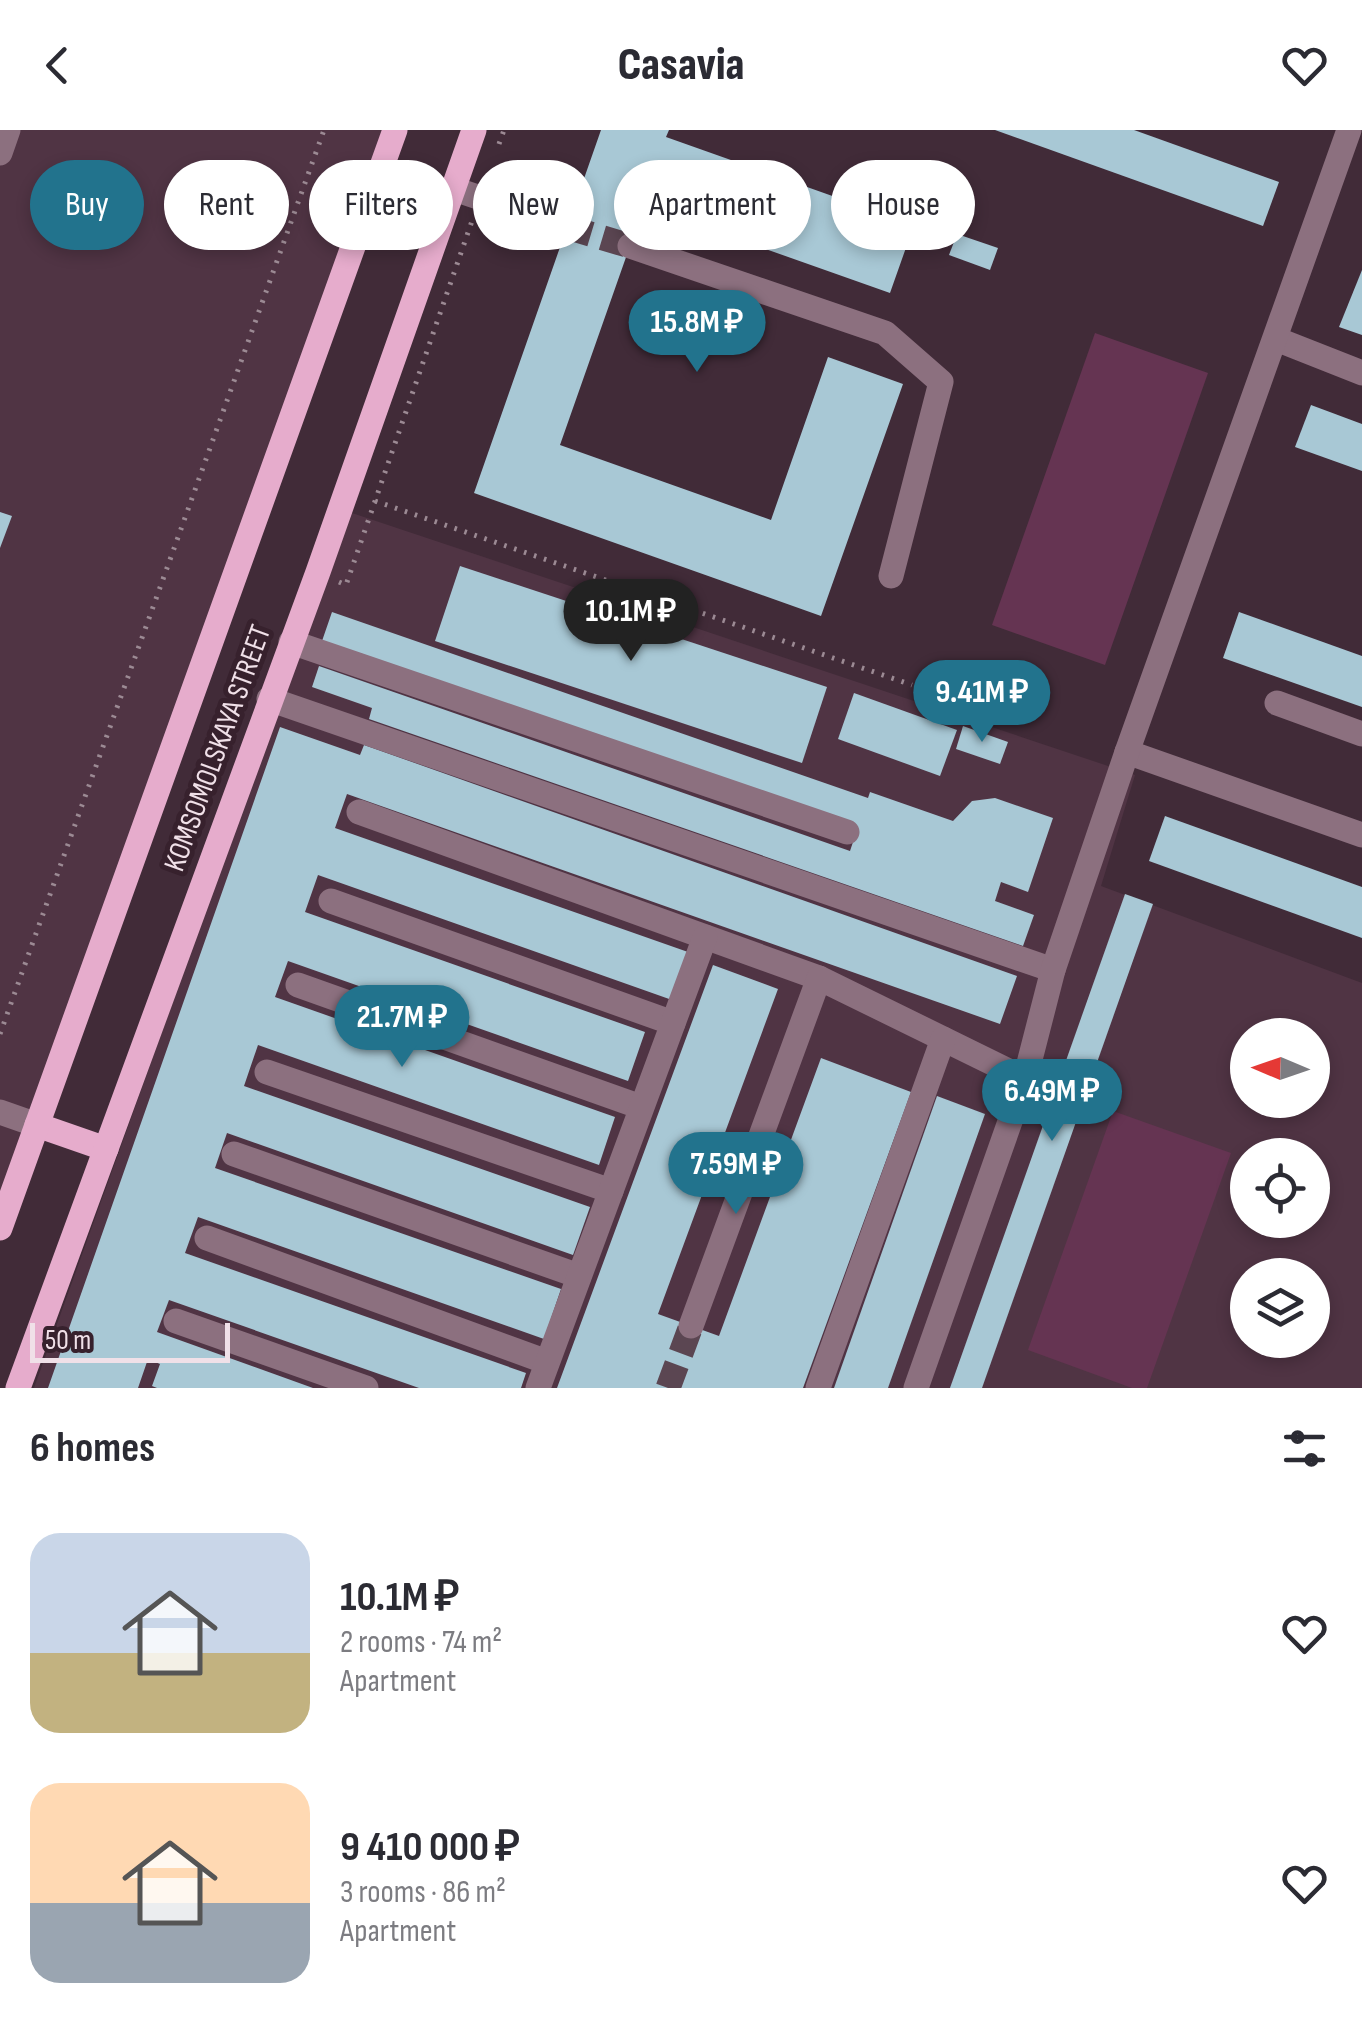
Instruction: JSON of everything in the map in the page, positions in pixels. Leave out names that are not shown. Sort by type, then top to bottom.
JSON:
[{"type":"main road","name":"KOMSOMOLSKAYA STREET","points":[[0,1228],[395,130]]},
{"type":"main road","name":"KOMSOMOLSKAYA STREET","points":[[18,1388],[474,130]]},
{"type":"main road","points":[[37,1124],[106,1148]]},
{"type":"lane","points":[[0,153],[8,130]]},
{"type":"lane","points":[[916,1388],[1024,1079],[1053,970],[1127,752],[1349,130]]},
{"type":"lane","points":[[454,188],[473,195]]},
{"type":"lane","points":[[642,250],[885,333],[942,382],[891,576]]},
{"type":"lane","points":[[1276,339],[1362,373]]},
{"type":"lane","points":[[291,642],[847,832]]},
{"type":"lane","points":[[269,700],[1053,970]]},
{"type":"lane","points":[[1278,703],[1362,734]]},
{"type":"lane","points":[[1127,752],[1362,835]]},
{"type":"lane","points":[[359,812],[819,978],[1024,1079]]},
{"type":"lane","points":[[331,902],[673,1023]]},
{"type":"lane","points":[[538,1388],[705,936]]},
{"type":"lane","points":[[691,1326],[819,978]]},
{"type":"lane","points":[[298,985],[642,1108]]},
{"type":"lane","points":[[818,1388],[943,1039]]},
{"type":"lane","points":[[267,1072],[611,1191]]},
{"type":"lane","points":[[0,1112],[37,1124]]},
{"type":"lane","points":[[234,1154],[579,1276]]},
{"type":"lane","points":[[207,1238],[547,1362]]},
{"type":"lane","points":[[176,1322],[366,1388]]},
{"type":"path","points":[[0,1034],[324,130]]},
{"type":"path","points":[[375,502],[912,685]]},
{"type":"shaded area","points":[[0,130],[387,130],[376,160],[309,160],[309,250],[345,250],[0,1223]]},
{"type":"shaded area","points":[[1095,333],[1208,373],[1105,665],[992,625]]},
{"type":"shaded area","points":[[349,512],[1135,775],[1101,886],[1362,983],[1362,1388],[34,1388]]},
{"type":"shaded area","points":[[1113,1111],[1230,1153],[1147,1388],[1132,1388],[1028,1350]]},
{"type":"building","points":[[601,130],[669,130],[666,137],[731,160],[614,160],[614,250],[629,250],[560,445],[771,520],[828,357],[903,384],[821,616],[474,493],[559,250],[594,250],[594,160],[591,160]]},
{"type":"building","points":[[995,130],[1134,130],[1279,182],[1263,226]]},
{"type":"building","points":[[811,188],[831,196],[831,250],[905,250],[890,293],[768,250],[811,250]]},
{"type":"building","points":[[975,240],[998,248],[990,270],[949,255],[951,250],[975,250]]},
{"type":"building","points":[[1362,270],[1362,335],[1339,327]]},
{"type":"building","points":[[1311,405],[1362,424],[1362,471],[1295,447]]},
{"type":"building","points":[[0,512],[12,516],[0,548]]},
{"type":"building","points":[[460,566],[827,687],[802,763],[435,641]]},
{"type":"building","points":[[332,612],[868,798],[870,792],[953,821],[972,801],[995,798],[1053,818],[1028,892],[1001,882],[995,901],[1034,915],[1023,946],[369,719],[372,708],[312,687],[319,666],[850,851],[858,827],[322,641]]},
{"type":"building","points":[[1239,612],[1362,656],[1362,707],[1223,658]]},
{"type":"building","points":[[854,693],[957,730],[940,776],[838,739]]},
{"type":"building","points":[[963,726],[1008,742],[1000,764],[956,749]]},
{"type":"building","points":[[280,727],[360,755],[364,745],[1017,976],[1000,1024],[347,794],[335,828],[688,952],[672,1000],[318,875],[305,912],[645,1032],[628,1081],[288,961],[275,997],[615,1117],[599,1165],[258,1045],[244,1086],[590,1207],[573,1255],[227,1133],[215,1168],[561,1289],[544,1339],[198,1217],[185,1253],[526,1373],[521,1388],[419,1388],[169,1300],[157,1332],[313,1388],[157,1388],[152,1386],[160,1364],[148,1359],[138,1388],[48,1388]]},
{"type":"building","points":[[1165,816],[1362,887],[1362,938],[1149,861]]},
{"type":"building","points":[[1125,894],[1153,904],[982,1388],[950,1388]]},
{"type":"building","points":[[713,965],[778,989],[658,1314],[719,1336],[821,1058],[911,1092],[803,1388],[557,1388]]},
{"type":"building","points":[[937,1096],[985,1114],[888,1388],[834,1388]]},
{"type":"tunnel","points":[[594,235],[614,241]]},
{"type":"tunnel","points":[[668,1388],[691,1326]]}]
